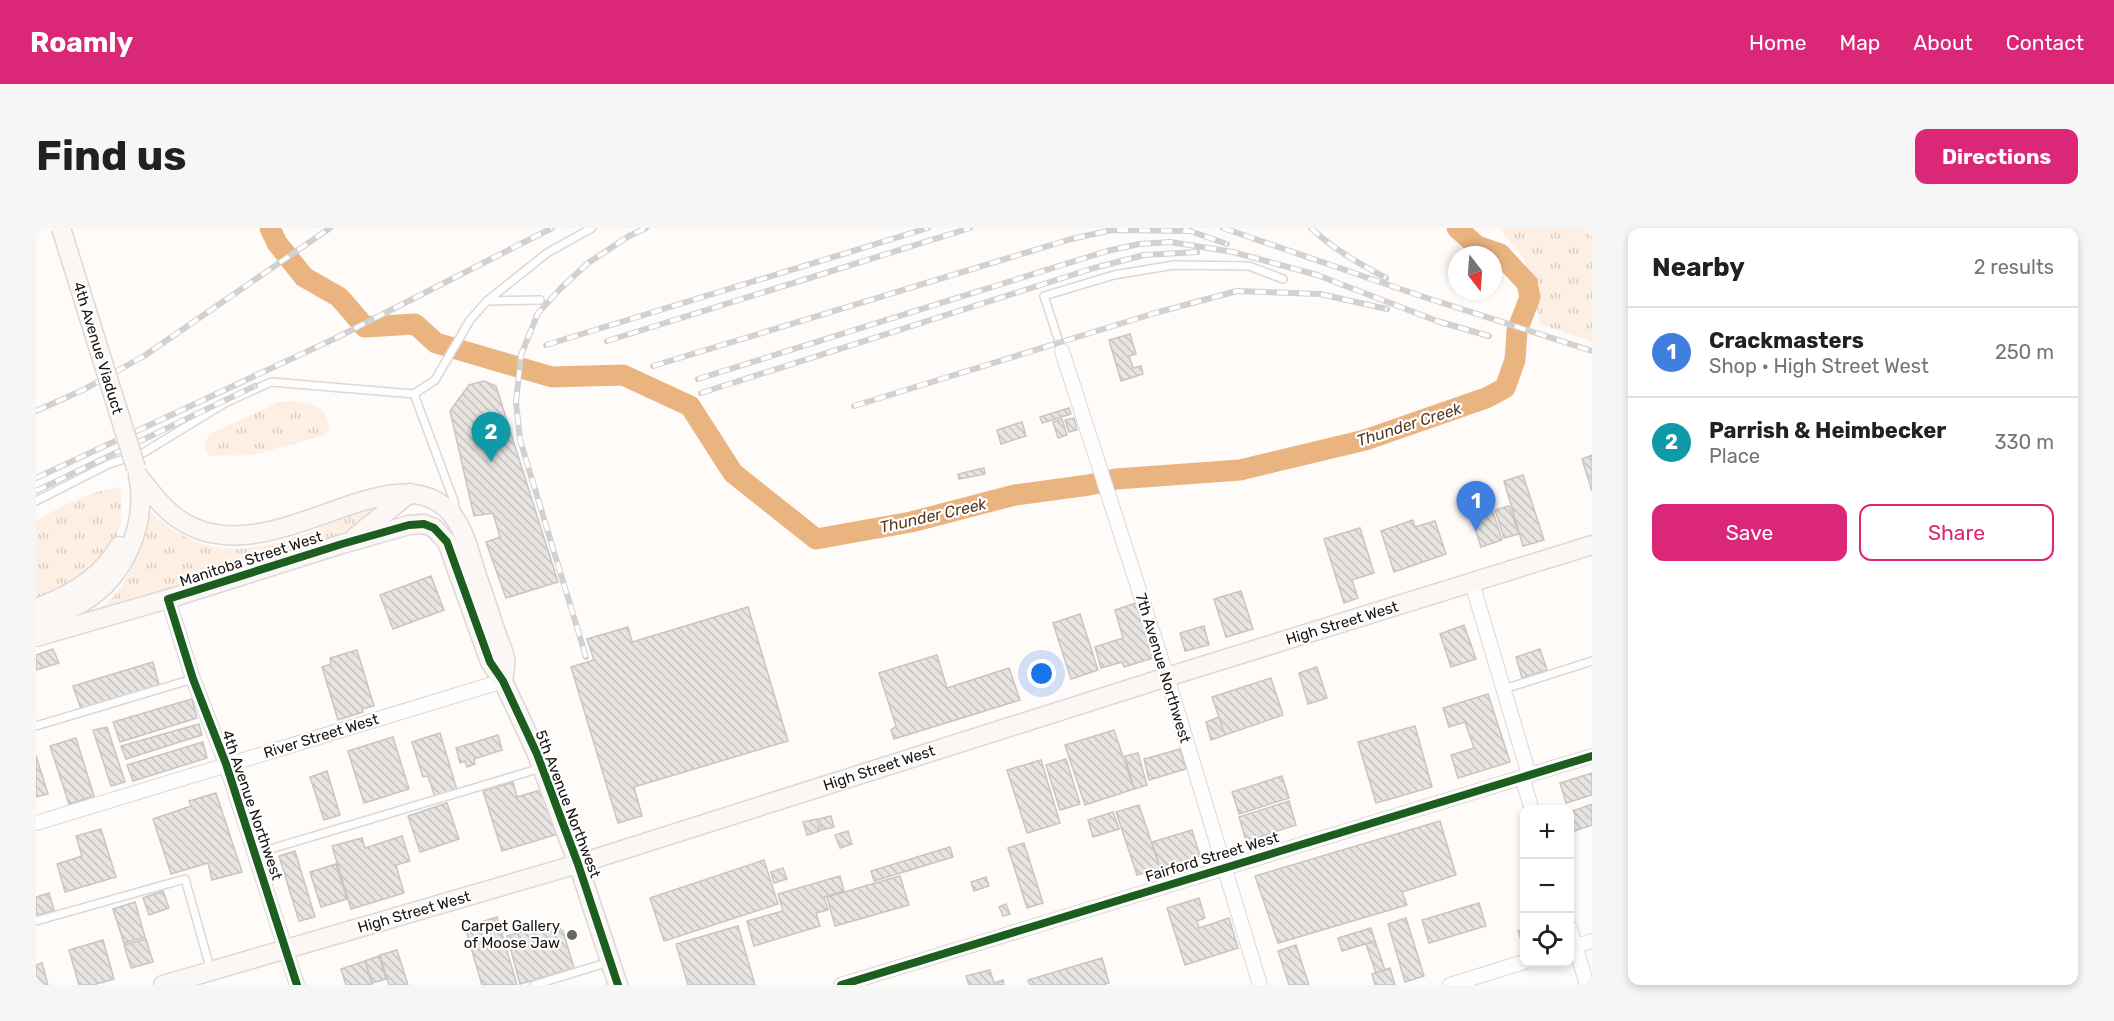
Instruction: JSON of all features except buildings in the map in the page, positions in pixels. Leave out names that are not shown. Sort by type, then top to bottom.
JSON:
[{"type":"main road","name":"4th Avenue Viaduct","points":[[61,228],[137,473]]},
{"type":"main road","points":[[137,473],[163,506],[180,520],[205,532],[229,535],[269,532],[380,496],[410,493]]},
{"type":"main road","points":[[36,608],[84,584],[97,575],[114,556],[125,530],[137,473]]},
{"type":"main road","points":[[36,622],[81,603],[97,592],[121,566],[134,538],[140,495],[137,473]]},
{"type":"main road","points":[[342,544],[366,530],[410,493]]},
{"type":"main road","name":"5th Avenue Northwest","points":[[410,493],[419,494],[449,511],[464,536],[505,658],[503,681]]},
{"type":"main road","name":"5th Avenue Northwest","points":[[342,544],[416,524],[434,528],[444,537],[450,548],[490,662],[503,681],[537,754],[579,864],[618,985]]},
{"type":"main road","name":"Manitoba Street West","points":[[36,637],[168,599],[342,544]]},
{"type":"main road","name":"High Street West","points":[[163,985],[579,864],[1167,676],[1592,545]]},
{"type":"street","name":"7th Avenue Northwest","points":[[1062,351],[1167,676],[1260,985]]},
{"type":"street","points":[[1472,583],[1504,689],[1532,805]]},
{"type":"street","name":"4th Avenue Northwest","points":[[168,599],[193,679],[226,764],[297,985]]},
{"type":"street","name":"River Street West","points":[[36,823],[503,681]]},
{"type":"street","name":"Fairford Street West","points":[[841,985],[1592,756]]},
{"type":"street","points":[[1574,946],[1592,941]]},
{"type":"street","points":[[1574,952],[1587,985]]},
{"type":"street","points":[[1450,985],[1520,963]]},
{"type":"lane","points":[[36,501],[109,464],[143,453],[225,403],[271,382],[414,394],[435,380],[470,320],[487,301],[547,252],[592,228]]},
{"type":"lane","points":[[1062,351],[1044,296],[1114,275],[1174,265],[1249,266],[1283,279]]},
{"type":"lane","points":[[487,301],[540,300]]},
{"type":"lane","points":[[414,394],[454,501],[457,522]]},
{"type":"lane","points":[[1504,689],[1592,661]]},
{"type":"lane","points":[[36,726],[193,679]]},
{"type":"lane","points":[[254,854],[541,768]]},
{"type":"lane","points":[[36,921],[185,879],[211,971]]},
{"type":"lane","points":[[534,985],[610,962]]},
{"type":"green space","points":[[1499,228],[1592,228],[1592,342],[1539,324],[1536,300],[1525,260]]},
{"type":"green space","points":[[295,401],[319,408],[326,417],[329,431],[324,435],[254,455],[210,456],[206,450],[205,443],[210,434],[277,403]]},
{"type":"green space","points":[[120,487],[121,523],[116,538],[99,567],[36,601],[36,521],[86,496]]},
{"type":"green space","points":[[381,501],[375,512],[348,533],[255,564],[188,582],[176,587],[164,598],[68,625],[105,604],[122,586],[133,564],[146,516],[152,513],[180,534],[208,545],[236,549],[265,546],[294,538]]},
{"type":"waterway","name":"Thunder Creek","points":[[270,228],[277,243],[304,277],[339,297],[365,327],[415,324],[436,343],[552,377],[623,375],[690,406],[733,473],[816,539],[911,522],[1015,495],[1116,479],[1240,470],[1365,440],[1486,398],[1505,388],[1515,360],[1517,331],[1530,297],[1527,283],[1500,254],[1477,246],[1457,228]]},
{"type":"railway","points":[[36,411],[83,390],[144,356],[330,228]]},
{"type":"railway","points":[[36,478],[336,338],[552,228]]},
{"type":"railway","points":[[586,657],[520,440],[516,402],[521,355],[538,313],[561,288],[588,263],[629,236],[646,228]]},
{"type":"railway","points":[[546,345],[928,228]]},
{"type":"railway","points":[[607,341],[970,228]]},
{"type":"railway","points":[[1223,228],[1418,295],[1592,351]]},
{"type":"railway","points":[[1311,228],[1357,262],[1386,278]]},
{"type":"railway","points":[[1184,229],[1227,244]]},
{"type":"railway","points":[[653,366],[1071,239],[1112,230],[1191,231]]},
{"type":"railway","points":[[698,379],[1107,251],[1139,244],[1170,242],[1233,252],[1317,275],[1445,324]]},
{"type":"railway","points":[[701,393],[1094,268],[1144,255],[1197,252]]},
{"type":"railway","points":[[854,406],[1155,313],[1237,291],[1320,294],[1387,309]]},
{"type":"railway","points":[[1437,321],[1489,336]]},
{"type":"railway","points":[[36,491],[255,386]]},
{"type":"cycle path","points":[[297,985],[226,764],[193,679],[168,599],[342,544],[409,525],[424,524],[434,528],[447,542],[490,662],[503,681],[537,754],[578,864],[618,985]]},
{"type":"cycle path","points":[[841,985],[1592,756]]},
{"type":"place","name":"Parrish & Heimbecker","points":[[491,462]]},
{"type":"place","name":"Crackmasters","points":[[1476,531]]},
{"type":"place","name":"Carpet Gallery of Moose Jaw","points":[[572,935]]}]
